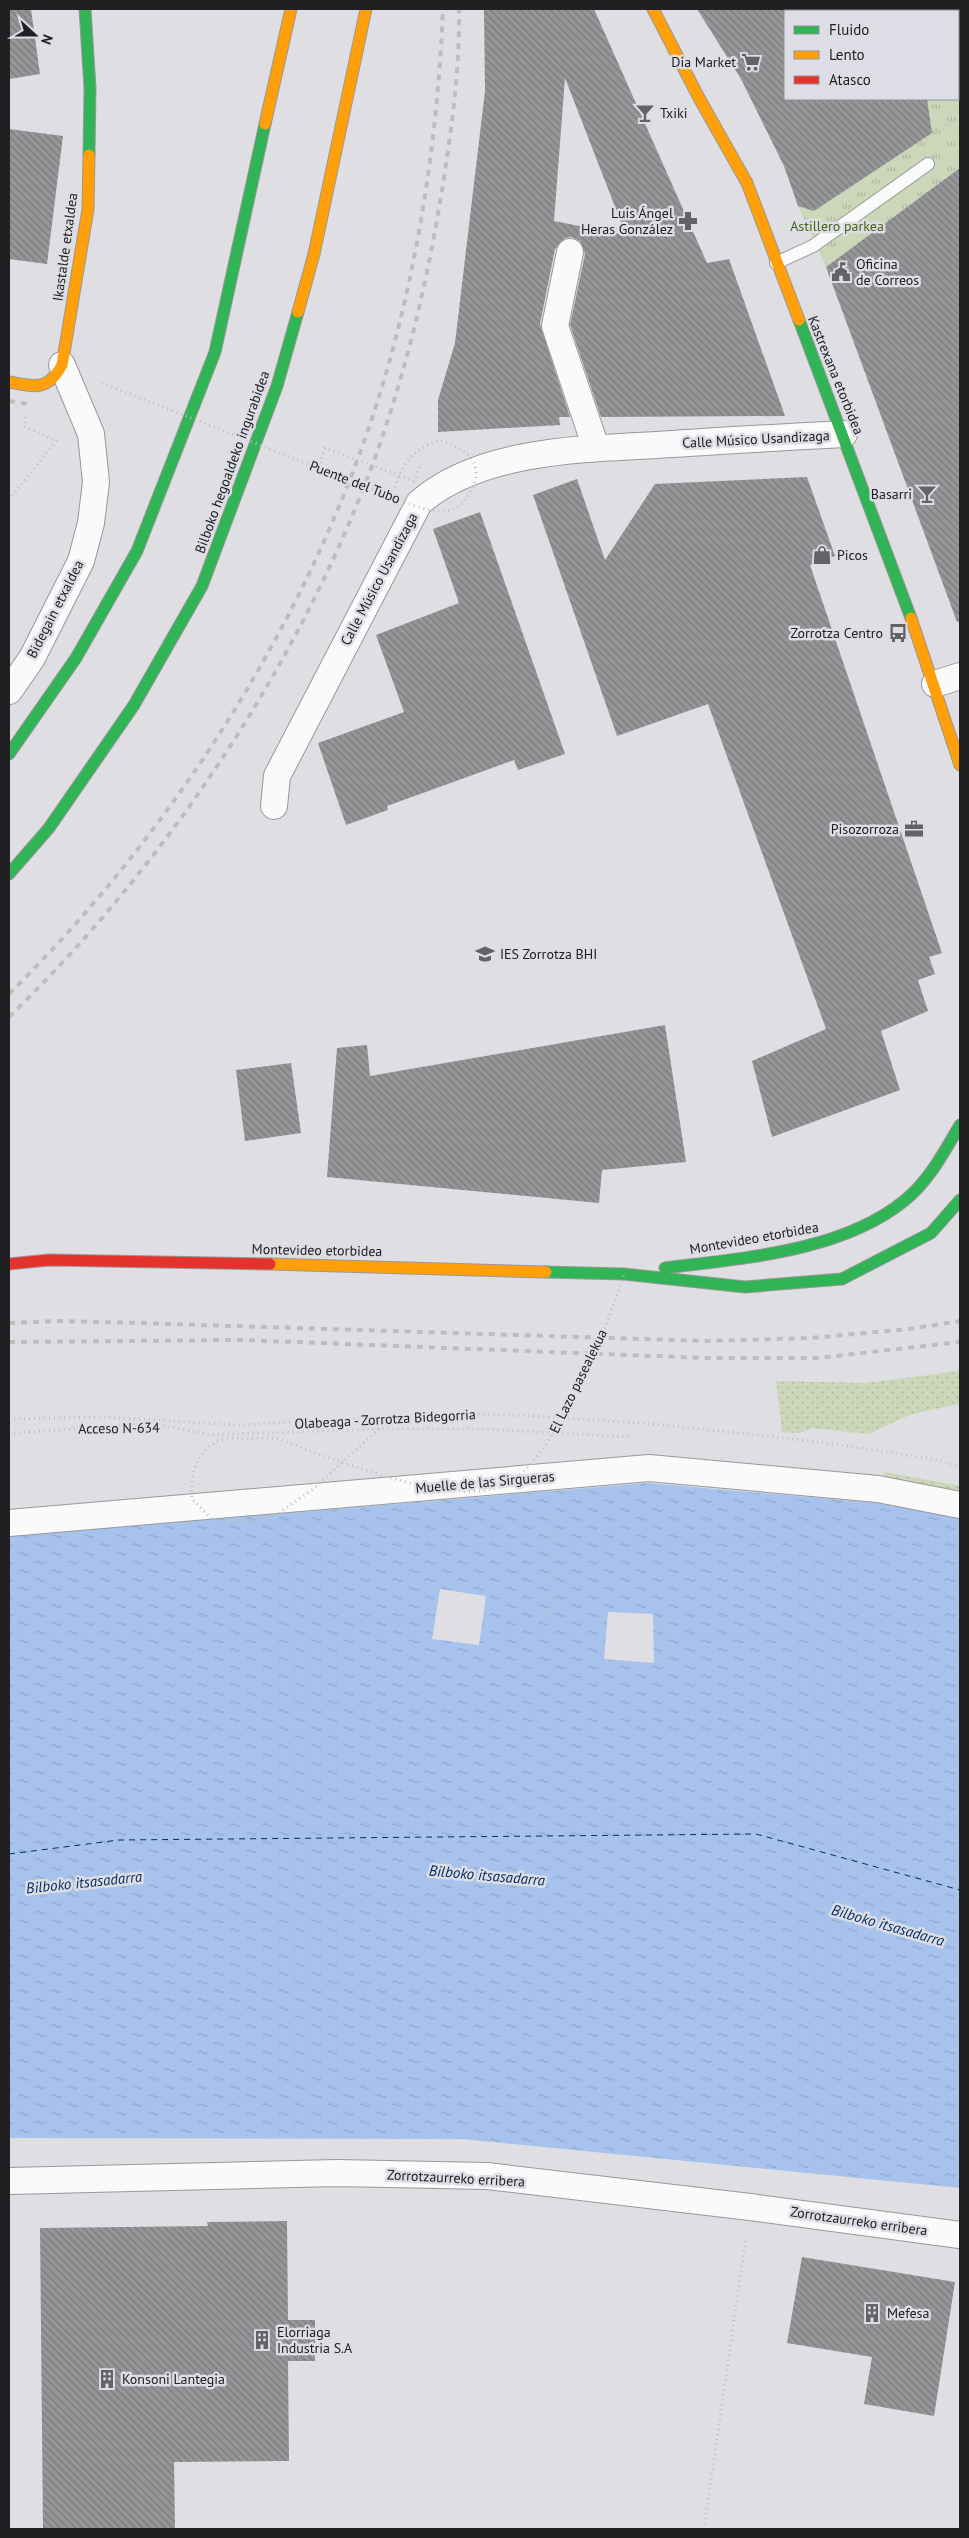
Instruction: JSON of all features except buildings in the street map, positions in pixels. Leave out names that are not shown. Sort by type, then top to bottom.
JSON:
[{"type":"main road","name":"Ikastalde etxaldea","points":[[62,365],[88,209],[90,88],[85,9]]},
{"type":"main road","points":[[9,754],[76,658],[137,551],[215,352],[291,9]]},
{"type":"main road","name":"Bilboko hegoaldeko ingurabidea","points":[[9,874],[49,828],[134,705],[202,586],[277,386],[314,254],[366,9]]},
{"type":"main road","name":"Kastrexana etorbidea","points":[[653,9],[699,98],[747,183],[844,434],[936,684],[960,765]]},
{"type":"main road","points":[[9,382],[39,388],[56,378],[62,365]]},
{"type":"main road","name":"Montevideo etorbidea","points":[[624,1274],[780,1252],[836,1238],[893,1209],[914,1190],[928,1177],[960,1125]]},
{"type":"main road","name":"Montevideo etorbidea","points":[[9,1264],[49,1260],[317,1265],[624,1274],[745,1287],[842,1279],[931,1233],[960,1200]]},
{"type":"street","points":[[570,252],[555,326],[596,448]]},
{"type":"street","name":"Bidegain etxaldea","points":[[9,691],[32,658],[81,561],[91,524],[96,482],[91,434],[62,365]]},
{"type":"street","name":"Calle Músico Usandizaga","points":[[274,806],[277,776],[419,502],[435,489],[486,467],[556,450],[844,434]]},
{"type":"street","points":[[936,684],[960,676]]},
{"type":"street","name":"Muelle de las Sirgueras","points":[[9,1523],[649,1468],[878,1489],[960,1505]]},
{"type":"street","name":"Zorrotzaurreko erribera","points":[[9,2181],[337,2173],[487,2176],[750,2207],[960,2235]]},
{"type":"lane","points":[[776,262],[813,246],[928,164]]},
{"type":"path","name":"Puente del Tubo","points":[[102,382],[319,468],[435,511],[448,511],[459,506],[471,493],[475,482],[474,463],[462,450],[439,440],[421,447],[410,456],[401,468],[394,489]]},
{"type":"path","points":[[27,411],[24,426],[56,441]]},
{"type":"path","points":[[9,500],[62,434]]},
{"type":"path","points":[[319,468],[325,448],[414,481],[421,464]]},
{"type":"path","name":"El Lazo pasealekua","points":[[379,1429],[358,1446],[346,1459],[339,1465],[333,1471],[326,1477],[320,1483],[313,1489],[273,1517],[239,1522],[212,1519],[192,1499],[190,1479],[197,1460],[207,1449],[224,1439],[276,1438],[314,1452],[341,1461],[350,1464],[385,1475],[434,1489],[457,1493],[503,1486],[523,1474],[540,1456],[567,1410],[615,1306],[624,1274]]},
{"type":"path","name":"Olabeaga - Zorrotza Bidegorria","points":[[9,1419],[101,1417],[239,1425],[434,1414],[481,1414],[665,1425],[820,1442],[934,1459],[960,1467]]},
{"type":"path","name":"Acceso N-634","points":[[9,1433],[155,1424],[211,1436],[379,1429]]},
{"type":"path","points":[[543,1644],[558,1476]]},
{"type":"path","points":[[704,2529],[750,2207]]},
{"type":"green space","name":"Astillero parkea","points":[[960,9],[960,170],[826,267],[798,206],[814,211],[931,133],[927,100],[959,100],[959,10],[914,10]]},
{"type":"green space","points":[[960,1371],[960,1404],[912,1414],[868,1434],[811,1428],[800,1433],[782,1432],[776,1381],[866,1383]]},
{"type":"green space","points":[[884,1472],[960,1486],[960,1495],[882,1481]]},
{"type":"water","name":"Bilboko itsasadarra","points":[[648,1483],[900,1505],[960,1517],[960,2188],[462,2139],[9,2138],[9,1536]]},
{"type":"pier","points":[[440,1589],[486,1596],[479,1645],[432,1639]]},
{"type":"pier","points":[[608,1612],[653,1614],[654,1663],[604,1659]]},
{"type":"ferry route","points":[[9,1854],[119,1840],[756,1834],[960,1890]]},
{"type":"railway","points":[[9,994],[66,934],[121,871],[172,804],[220,734],[263,661],[303,587],[337,511],[384,382],[410,277],[429,170],[440,63],[443,9]]},
{"type":"railway","points":[[9,1017],[67,957],[122,894],[175,827],[224,756],[269,683],[309,609],[345,532],[387,423],[406,359],[422,294],[445,173],[458,56],[459,9]]},
{"type":"railway","points":[[9,401],[28,404]]},
{"type":"railway","points":[[9,1323],[57,1321],[140,1323],[706,1341],[811,1338],[909,1329],[960,1321]]},
{"type":"railway","points":[[9,1342],[243,1340],[705,1358],[818,1358],[960,1342]]},
{"type":"traffic: fast","points":[[85,9],[90,88],[89,155]]},
{"type":"traffic: fast","points":[[9,754],[76,658],[137,551],[215,352],[265,124]]},
{"type":"traffic: fast","points":[[9,874],[49,828],[134,705],[202,586],[277,386],[298,312]]},
{"type":"traffic: fast","points":[[799,320],[911,618]]},
{"type":"traffic: fast","points":[[665,1268],[790,1250],[851,1232],[879,1218],[913,1193],[935,1166],[960,1125]]},
{"type":"traffic: fast","points":[[546,1272],[624,1274],[745,1287],[842,1279],[931,1233],[960,1200]]},
{"type":"traffic: slow","points":[[265,124],[291,9]]},
{"type":"traffic: slow","points":[[298,312],[314,254],[366,9]]},
{"type":"traffic: slow","points":[[653,9],[699,98],[747,183],[799,320]]},
{"type":"traffic: slow","points":[[9,382],[34,386],[40,385],[51,379],[62,365],[88,209],[89,155]]},
{"type":"traffic: slow","points":[[911,618],[960,765]]},
{"type":"traffic: slow","points":[[270,1264],[546,1272]]},
{"type":"traffic: jam","points":[[9,1264],[49,1260],[270,1264]]},
{"type":"place","name":"Dia Market","points":[[751,62]]},
{"type":"place","name":"Txiki","points":[[645,113]]},
{"type":"place","name":"Luis Ángel Heras González","points":[[688,221]]},
{"type":"place","name":"Oficina de Correos","points":[[841,272]]},
{"type":"place","name":"Basarri","points":[[927,494]]},
{"type":"place","name":"Picos","points":[[822,555]]},
{"type":"place","name":"Zorrotza Centro","points":[[898,633]]},
{"type":"place","name":"Pisozorroza","points":[[914,829]]},
{"type":"place","name":"IES Zorrotza BHI","points":[[485,954]]},
{"type":"place","name":"Mefesa","points":[[872,2313]]},
{"type":"place","name":"Elorriaga Industria S.A","points":[[262,2340]]},
{"type":"place","name":"Konsoni Lantegia","points":[[107,2379]]}]
